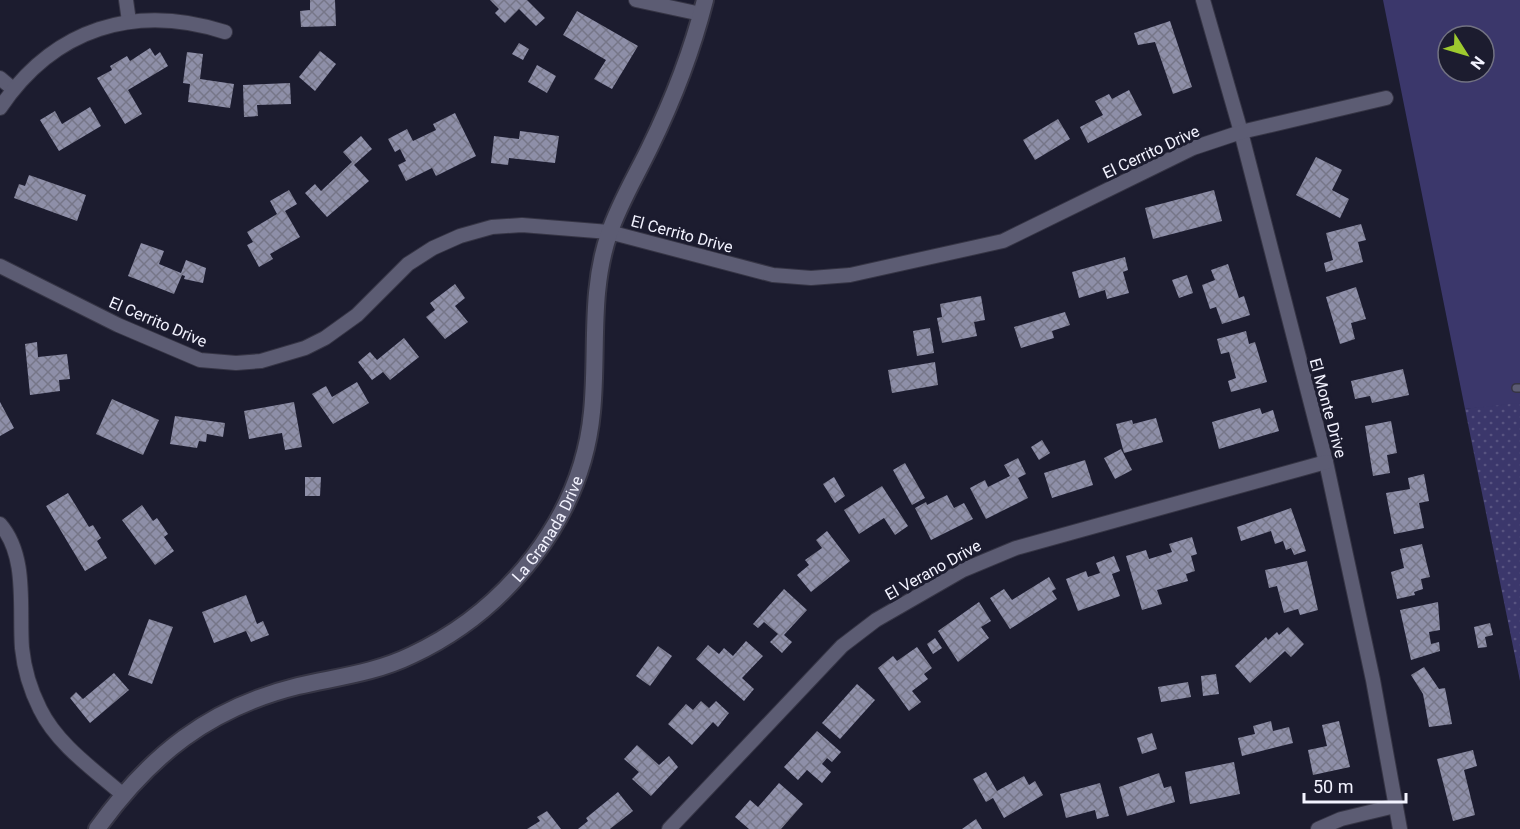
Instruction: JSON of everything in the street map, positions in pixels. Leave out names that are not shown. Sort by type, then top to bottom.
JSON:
[{"type":"street","points":[[126,0],[129,21]]},
{"type":"street","points":[[636,0],[703,7]]},
{"type":"street","name":"El Monte Drive","points":[[1203,0],[1241,132],[1326,462],[1373,680],[1400,829]]},
{"type":"street","name":"La Granada Drive","points":[[97,829],[122,794],[160,755],[212,719],[271,693],[359,674],[412,656],[466,623],[515,580],[537,554],[555,524],[584,455],[592,415],[594,300],[598,268],[609,232],[674,94],[703,7]]},
{"type":"street","points":[[0,108],[33,67],[62,45],[93,30],[129,21],[178,20],[225,32]]},
{"type":"street","points":[[0,78],[13,89]]},
{"type":"street","name":"El Cerrito Drive","points":[[0,266],[168,348],[200,360],[236,363],[282,356],[325,338],[357,315],[408,264],[433,248],[460,236],[492,227],[522,225],[609,232],[773,275],[811,278],[850,275],[1003,242],[1193,148],[1241,132],[1386,98]]},
{"type":"street","name":"El Verano Drive","points":[[669,829],[842,646],[876,620],[963,570],[1016,548],[1326,462]]},
{"type":"street","points":[[0,524],[15,552],[19,577],[22,651],[31,688],[40,711],[64,744],[122,794]]},
{"type":"street","points":[[1318,829],[1357,814],[1395,806]]},
{"type":"shaded area","points":[[1383,0],[1520,0],[1520,403],[1465,409]]},
{"type":"shaded area","points":[[1520,400],[1520,681],[1465,409]]},
{"type":"building","points":[[310,0],[335,0],[336,26],[301,27],[300,11],[310,10]]},
{"type":"building","points":[[490,0],[527,0],[545,18],[536,26],[519,9],[505,23],[495,13],[499,9]]},
{"type":"building","points":[[577,11],[638,46],[612,89],[594,79],[606,60],[563,35]]},
{"type":"building","points":[[1170,21],[1192,87],[1173,94],[1155,42],[1138,45],[1134,33]]},
{"type":"building","points":[[519,43],[529,49],[523,60],[512,54]]},
{"type":"building","points":[[150,48],[155,56],[160,52],[168,66],[128,90],[142,114],[125,124],[97,78],[112,70],[110,66],[127,56],[130,61]]},
{"type":"building","points":[[320,51],[336,64],[315,91],[299,77]]},
{"type":"building","points":[[187,52],[203,54],[200,79],[234,84],[230,108],[188,102],[190,84],[183,83]]},
{"type":"building","points":[[537,65],[556,76],[547,93],[528,82]]},
{"type":"building","points":[[290,83],[291,104],[257,105],[258,116],[244,117],[243,85]]},
{"type":"building","points":[[1129,90],[1142,115],[1088,143],[1080,127],[1103,115],[1095,101],[1109,94],[1112,99]]},
{"type":"building","points":[[90,107],[101,126],[59,151],[40,120],[55,111],[62,124]]},
{"type":"building","points":[[455,113],[476,156],[436,176],[432,168],[406,181],[398,165],[406,161],[400,149],[395,152],[388,139],[407,129],[413,141],[436,130],[433,124]]},
{"type":"building","points":[[1058,119],[1070,139],[1035,160],[1023,140]]},
{"type":"building","points":[[520,131],[559,136],[555,163],[509,158],[508,165],[491,163],[494,136],[519,139]]},
{"type":"building","points":[[361,136],[372,149],[354,165],[369,181],[327,217],[305,193],[315,184],[321,191],[352,162],[343,152]]},
{"type":"building","points":[[1316,157],[1342,170],[1332,190],[1349,199],[1340,218],[1296,195]]},
{"type":"building","points":[[29,175],[86,195],[77,221],[14,198],[19,184],[25,186]]},
{"type":"building","points":[[289,190],[297,204],[285,211],[300,237],[270,254],[273,259],[259,267],[247,245],[253,242],[247,232],[277,214],[270,201]]},
{"type":"building","points":[[1214,190],[1222,221],[1153,239],[1145,208]]},
{"type":"building","points":[[1361,224],[1366,240],[1358,242],[1363,262],[1326,272],[1324,263],[1333,260],[1326,233]]},
{"type":"building","points":[[141,243],[164,251],[159,264],[181,273],[186,260],[206,268],[203,283],[184,279],[185,276],[182,275],[174,294],[128,276]]},
{"type":"building","points":[[1125,257],[1128,270],[1123,272],[1129,293],[1107,299],[1105,290],[1079,298],[1072,272]]},
{"type":"building","points":[[1228,264],[1239,298],[1244,296],[1250,315],[1222,324],[1216,307],[1210,309],[1202,285],[1215,280],[1211,270]]},
{"type":"building","points":[[1187,275],[1193,293],[1179,298],[1172,280]]},
{"type":"building","points":[[455,284],[465,298],[455,306],[468,322],[445,339],[426,317],[435,310],[430,303]]},
{"type":"building","points":[[1356,287],[1366,319],[1351,323],[1355,339],[1340,344],[1326,297]]},
{"type":"building","points":[[981,296],[985,320],[974,322],[977,336],[942,343],[937,318],[942,317],[940,304]]},
{"type":"building","points":[[1065,312],[1070,325],[1052,331],[1054,338],[1021,348],[1014,327]]},
{"type":"building","points":[[930,328],[934,353],[917,356],[913,331]]},
{"type":"building","points":[[1246,331],[1249,344],[1255,342],[1267,382],[1231,392],[1228,381],[1236,378],[1229,352],[1221,354],[1217,339]]},
{"type":"building","points":[[404,338],[419,357],[390,380],[383,372],[372,380],[358,362],[370,352],[377,360]]},
{"type":"building","points":[[37,342],[38,357],[67,354],[70,379],[59,380],[60,391],[30,395],[25,344]]},
{"type":"building","points":[[935,362],[938,385],[892,393],[888,370]]},
{"type":"building","points":[[1403,369],[1409,395],[1372,403],[1370,396],[1355,399],[1351,381]]},
{"type":"building","points":[[357,382],[369,403],[333,424],[312,394],[326,386],[332,397]]},
{"type":"building","points":[[112,399],[159,420],[143,455],[96,434]]},
{"type":"building","points":[[0,402],[14,428],[0,436]]},
{"type":"building","points":[[294,402],[302,447],[285,450],[282,433],[249,439],[244,411]]},
{"type":"building","points":[[1260,408],[1262,414],[1273,410],[1279,431],[1219,449],[1212,422]]},
{"type":"building","points":[[175,416],[225,423],[223,437],[207,434],[206,442],[199,441],[197,448],[170,444]]},
{"type":"building","points":[[1156,418],[1163,442],[1124,453],[1116,424],[1132,420],[1133,424]]},
{"type":"building","points":[[1391,421],[1397,453],[1387,455],[1390,473],[1373,476],[1365,426]]},
{"type":"building","points":[[1042,440],[1050,453],[1039,460],[1031,447]]},
{"type":"building","points":[[1121,449],[1132,470],[1115,479],[1104,458]]},
{"type":"building","points":[[1018,458],[1026,474],[1018,478],[1028,498],[986,519],[970,488],[985,480],[988,487],[1010,476],[1004,465]]},
{"type":"building","points":[[1085,460],[1093,485],[1052,498],[1044,473]]},
{"type":"building","points":[[905,463],[925,498],[912,505],[893,470]]},
{"type":"building","points":[[1424,474],[1429,501],[1419,503],[1424,528],[1394,534],[1386,493],[1410,489],[1408,478]]},
{"type":"building","points":[[305,477],[321,477],[320,496],[305,496]]},
{"type":"building","points":[[834,477],[845,496],[835,503],[823,484]]},
{"type":"building","points":[[882,486],[908,526],[895,535],[884,518],[859,534],[844,510]]},
{"type":"building","points":[[68,493],[89,527],[93,525],[101,538],[97,541],[107,558],[85,571],[46,506]]},
{"type":"building","points":[[947,495],[954,508],[964,503],[973,519],[931,540],[915,508]]},
{"type":"building","points":[[142,505],[153,521],[157,518],[168,534],[164,537],[174,551],[155,565],[122,520]]},
{"type":"building","points":[[1291,508],[1306,551],[1294,555],[1291,548],[1286,550],[1283,541],[1275,544],[1271,531],[1241,541],[1237,527]]},
{"type":"building","points":[[827,531],[850,561],[811,592],[797,575],[809,565],[805,560],[822,548],[816,540]]},
{"type":"building","points":[[1192,537],[1197,554],[1191,556],[1195,571],[1186,574],[1188,581],[1157,590],[1162,604],[1142,610],[1126,556],[1146,550],[1149,559],[1172,552],[1169,544]]},
{"type":"building","points":[[1422,544],[1430,577],[1421,579],[1423,589],[1414,592],[1415,595],[1397,599],[1391,572],[1404,568],[1400,549]]},
{"type":"building","points":[[1114,556],[1120,571],[1112,574],[1120,596],[1078,611],[1066,579],[1086,571],[1088,577],[1100,573],[1096,563]]},
{"type":"building","points":[[1307,561],[1318,610],[1300,615],[1298,609],[1284,613],[1277,586],[1269,588],[1265,570]]},
{"type":"building","points":[[1049,577],[1056,589],[1052,591],[1057,599],[1010,629],[990,598],[1004,589],[1012,600]]},
{"type":"building","points":[[784,589],[807,610],[784,635],[792,642],[782,653],[770,642],[778,634],[764,622],[758,628],[753,624]]},
{"type":"building","points":[[246,595],[257,624],[263,621],[269,635],[251,642],[246,631],[214,643],[202,612]]},
{"type":"building","points":[[979,602],[991,621],[981,627],[989,638],[958,662],[938,631]]},
{"type":"building","points":[[1438,602],[1440,630],[1429,632],[1431,644],[1439,642],[1440,651],[1411,660],[1400,610]]},
{"type":"building","points":[[149,619],[173,627],[152,684],[128,675]]},
{"type":"building","points":[[1490,623],[1493,635],[1485,637],[1487,647],[1478,648],[1474,627]]},
{"type":"building","points":[[1288,627],[1304,644],[1291,657],[1285,651],[1250,683],[1235,666],[1266,637],[1268,640],[1277,632],[1279,635]]},
{"type":"building","points":[[935,638],[942,648],[933,654],[927,644]]},
{"type":"building","points":[[746,641],[763,656],[742,678],[754,689],[744,701],[696,659],[708,645],[719,654],[724,648],[733,656]]},
{"type":"building","points":[[658,646],[672,656],[650,686],[636,676]]},
{"type":"building","points":[[917,647],[932,668],[924,674],[928,679],[912,691],[921,702],[909,711],[878,668],[893,656],[897,661]]},
{"type":"building","points":[[1424,667],[1439,689],[1445,688],[1452,724],[1429,727],[1423,694],[1411,675]]},
{"type":"building","points":[[114,673],[129,690],[90,723],[70,698],[76,692],[83,699]]},
{"type":"building","points":[[1216,674],[1219,694],[1203,696],[1201,676]]},
{"type":"building","points":[[1188,682],[1191,697],[1161,702],[1158,687]]},
{"type":"building","points":[[857,684],[875,700],[840,739],[822,723]]},
{"type":"building","points":[[701,701],[709,708],[716,701],[729,713],[718,727],[713,722],[692,745],[668,724],[686,704],[693,710]]},
{"type":"building","points":[[1271,721],[1273,731],[1289,727],[1293,743],[1242,756],[1238,738],[1255,734],[1253,726]]},
{"type":"building","points":[[1339,721],[1350,767],[1313,775],[1308,750],[1327,746],[1322,725]]},
{"type":"building","points":[[817,731],[841,752],[832,762],[827,758],[822,764],[831,772],[822,783],[807,770],[798,780],[784,767]]},
{"type":"building","points":[[1152,733],[1157,749],[1142,754],[1137,738]]},
{"type":"building","points":[[637,745],[659,765],[669,756],[678,767],[651,796],[632,779],[639,772],[624,759]]},
{"type":"building","points":[[1473,750],[1477,766],[1464,770],[1475,815],[1453,821],[1437,759]]},
{"type":"building","points":[[1234,762],[1240,794],[1190,804],[1185,772]]},
{"type":"building","points":[[986,772],[997,791],[1024,776],[1029,785],[1035,781],[1043,795],[1004,818],[993,798],[986,802],[973,779]]},
{"type":"building","points":[[1159,773],[1164,788],[1171,786],[1175,802],[1127,816],[1119,787]]},
{"type":"building","points":[[779,783],[803,804],[781,829],[749,829],[735,817],[750,800],[758,807]]},
{"type":"building","points":[[1100,783],[1109,816],[1097,819],[1095,810],[1066,818],[1060,794]]},
{"type":"building","points":[[618,792],[633,811],[610,829],[578,829],[588,821],[586,818]]},
{"type":"building","points":[[547,811],[561,829],[527,829],[540,821],[537,817]]},
{"type":"building","points":[[976,819],[982,829],[962,829]]}]
